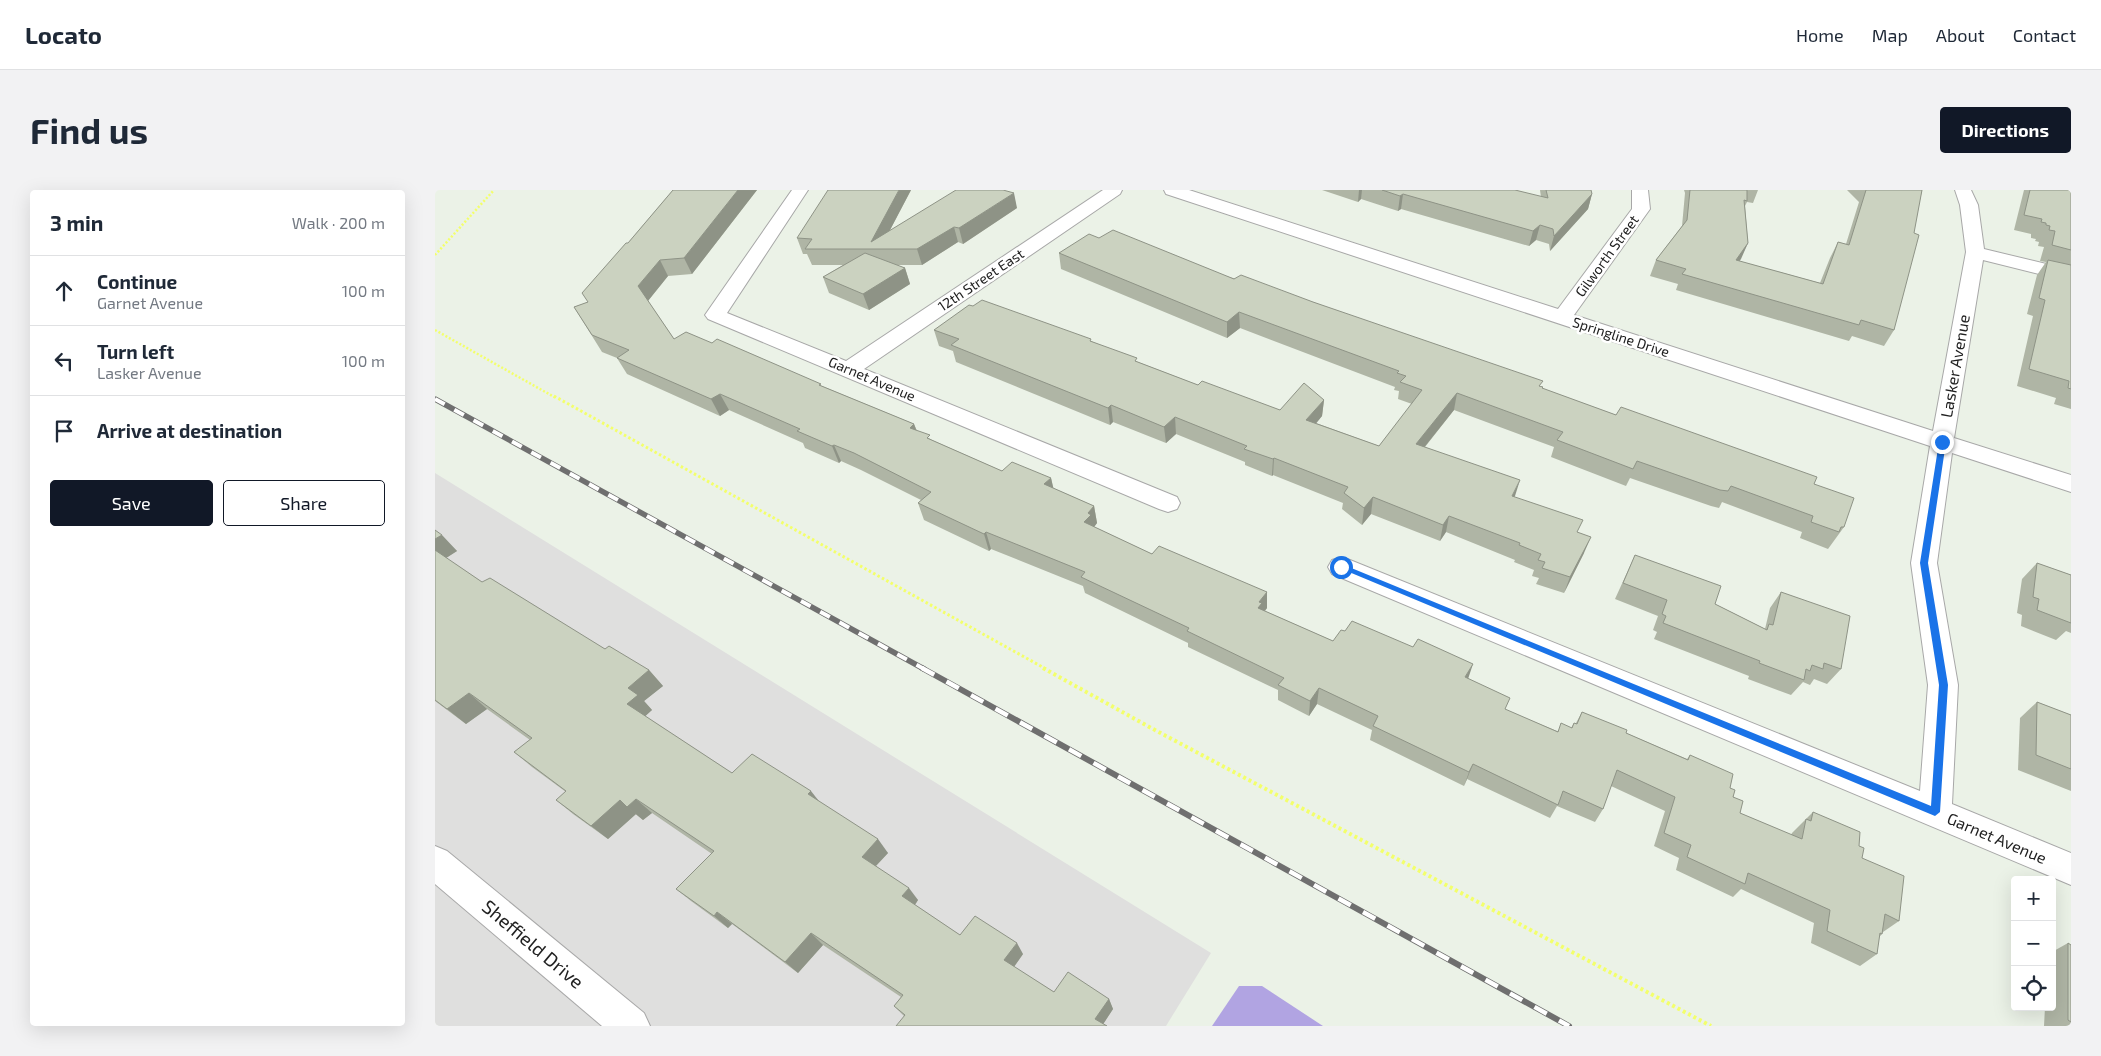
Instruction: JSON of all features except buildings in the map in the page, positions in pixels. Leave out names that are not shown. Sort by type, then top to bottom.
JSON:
[{"type":"street","name":"Garnet Avenue","points":[[800,190],[715,315],[1168,503]]},
{"type":"street","name":"12th Street East","points":[[849,369],[1113,190]]},
{"type":"street","name":"Springline Drive","points":[[1172,190],[2071,484]]},
{"type":"street","name":"Gilworth Street","points":[[1562,318],[1641,209],[1640,190]]},
{"type":"street","name":"Lasker Avenue","points":[[1935,812],[1943,685],[1924,563],[1942,442],[1975,252],[1969,205],[1963,190]]},
{"type":"street","points":[[1975,252],[2071,276]]},
{"type":"street","name":"Garnet Avenue","points":[[1341,567],[2071,869]]},
{"type":"street","name":"Sheffield Drive","points":[[435,862],[631,1026]]},
{"type":"path","points":[[435,255],[494,190]]},
{"type":"path","points":[[435,330],[1153,730],[1711,1026]]},
{"type":"shaded area","points":[[435,473],[1211,953],[1166,1026],[435,1026]]},
{"type":"shaded area","points":[[1239,986],[1262,986],[1323,1026],[1212,1026]]},
{"type":"railway","points":[[435,399],[924,669]]},
{"type":"railway","points":[[922,668],[1569,1026]]},
{"type":"route","points":[[1341,567],[1935,812],[1943,685],[1924,563],[1942,442]]}]
